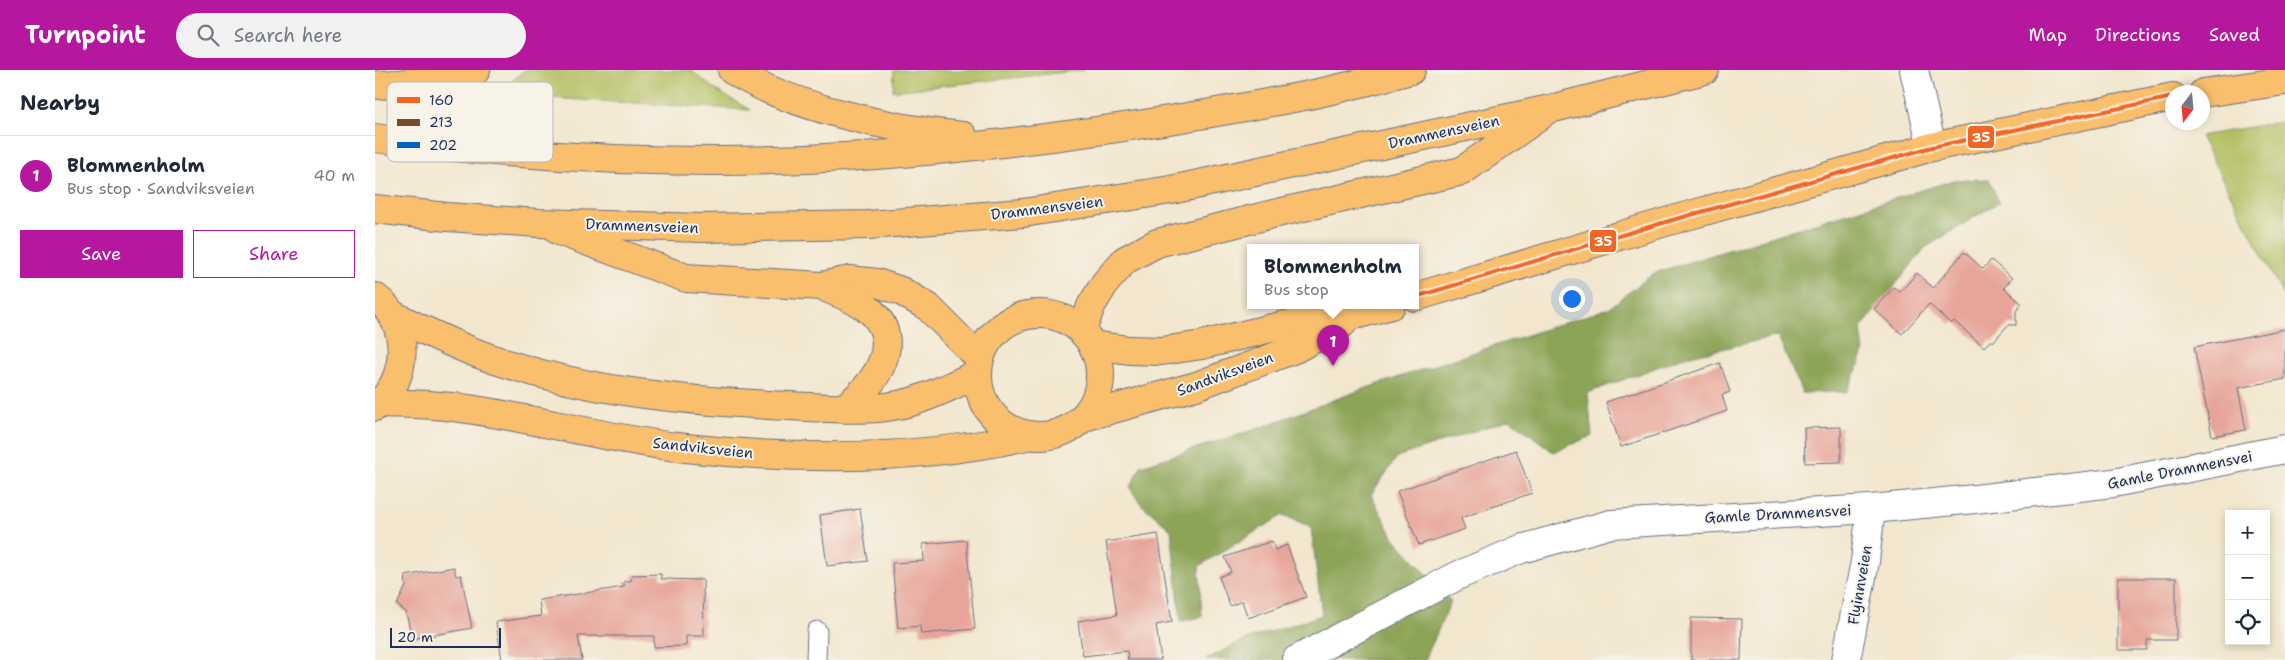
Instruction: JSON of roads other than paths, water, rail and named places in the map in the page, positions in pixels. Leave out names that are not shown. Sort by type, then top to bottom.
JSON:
[{"type":"main road","points":[[418,82],[476,70]]},
{"type":"main road","points":[[732,70],[747,80],[814,106],[942,134],[1014,141]]},
{"type":"main road","points":[[553,156],[681,160],[861,156],[1014,141],[1130,126],[1306,96],[1411,70]]},
{"type":"main road","name":"Drammensveien","points":[[375,209],[447,217],[539,223],[702,228],[859,225],[1023,213],[1171,190],[1550,110],[1705,70]]},
{"type":"main road","points":[[2210,92],[2285,80]]},
{"type":"main road","points":[[1419,297],[1669,221],[1932,147],[2165,99]]},
{"type":"main road","points":[[1087,338],[1091,306],[1110,277],[1125,260],[1157,243],[1273,214],[1462,171],[1550,110]]},
{"type":"main road","points":[[383,306],[471,351],[537,372],[593,385],[655,396],[713,402],[844,408],[879,408],[910,402],[945,390],[978,366],[993,334],[1016,318],[1044,314],[1064,320],[1087,338],[1098,359],[1099,382],[1093,404],[1084,417],[1058,434],[1027,436],[1013,431],[994,417],[981,397],[978,366],[928,307],[901,291],[877,283],[850,280],[822,286],[686,278],[539,223]]},
{"type":"main road","points":[[822,286],[867,308],[880,321],[886,340],[881,367],[871,384],[859,397],[844,408]]},
{"type":"main road","points":[[378,405],[398,376],[402,360],[402,344],[398,329],[383,306]]},
{"type":"main road","name":"Sandviksveien","points":[[1087,338],[1129,350],[1163,351],[1202,345],[1284,325],[1359,314],[1377,309]]},
{"type":"main road","name":"Sandviksveien","points":[[1084,417],[1187,389],[1245,368],[1295,349],[1359,314]]},
{"type":"main road","name":"Sandviksveien","points":[[378,405],[452,407],[676,447],[787,456],[867,455],[929,451],[985,445],[1027,436]]},
{"type":"street","points":[[1914,70],[1932,147]]},
{"type":"street","name":"Gamle Drammensvei","points":[[1295,660],[1459,575],[1521,549],[1611,524],[1871,509],[2113,484],[2285,449]]},
{"type":"street","name":"Flyinnveien","points":[[1846,660],[1865,561],[1871,509]]},
{"type":"lane","points":[[816,660],[817,631]]},
{"type":"place","name":"Blommenholm","points":[[1333,366]]}]
